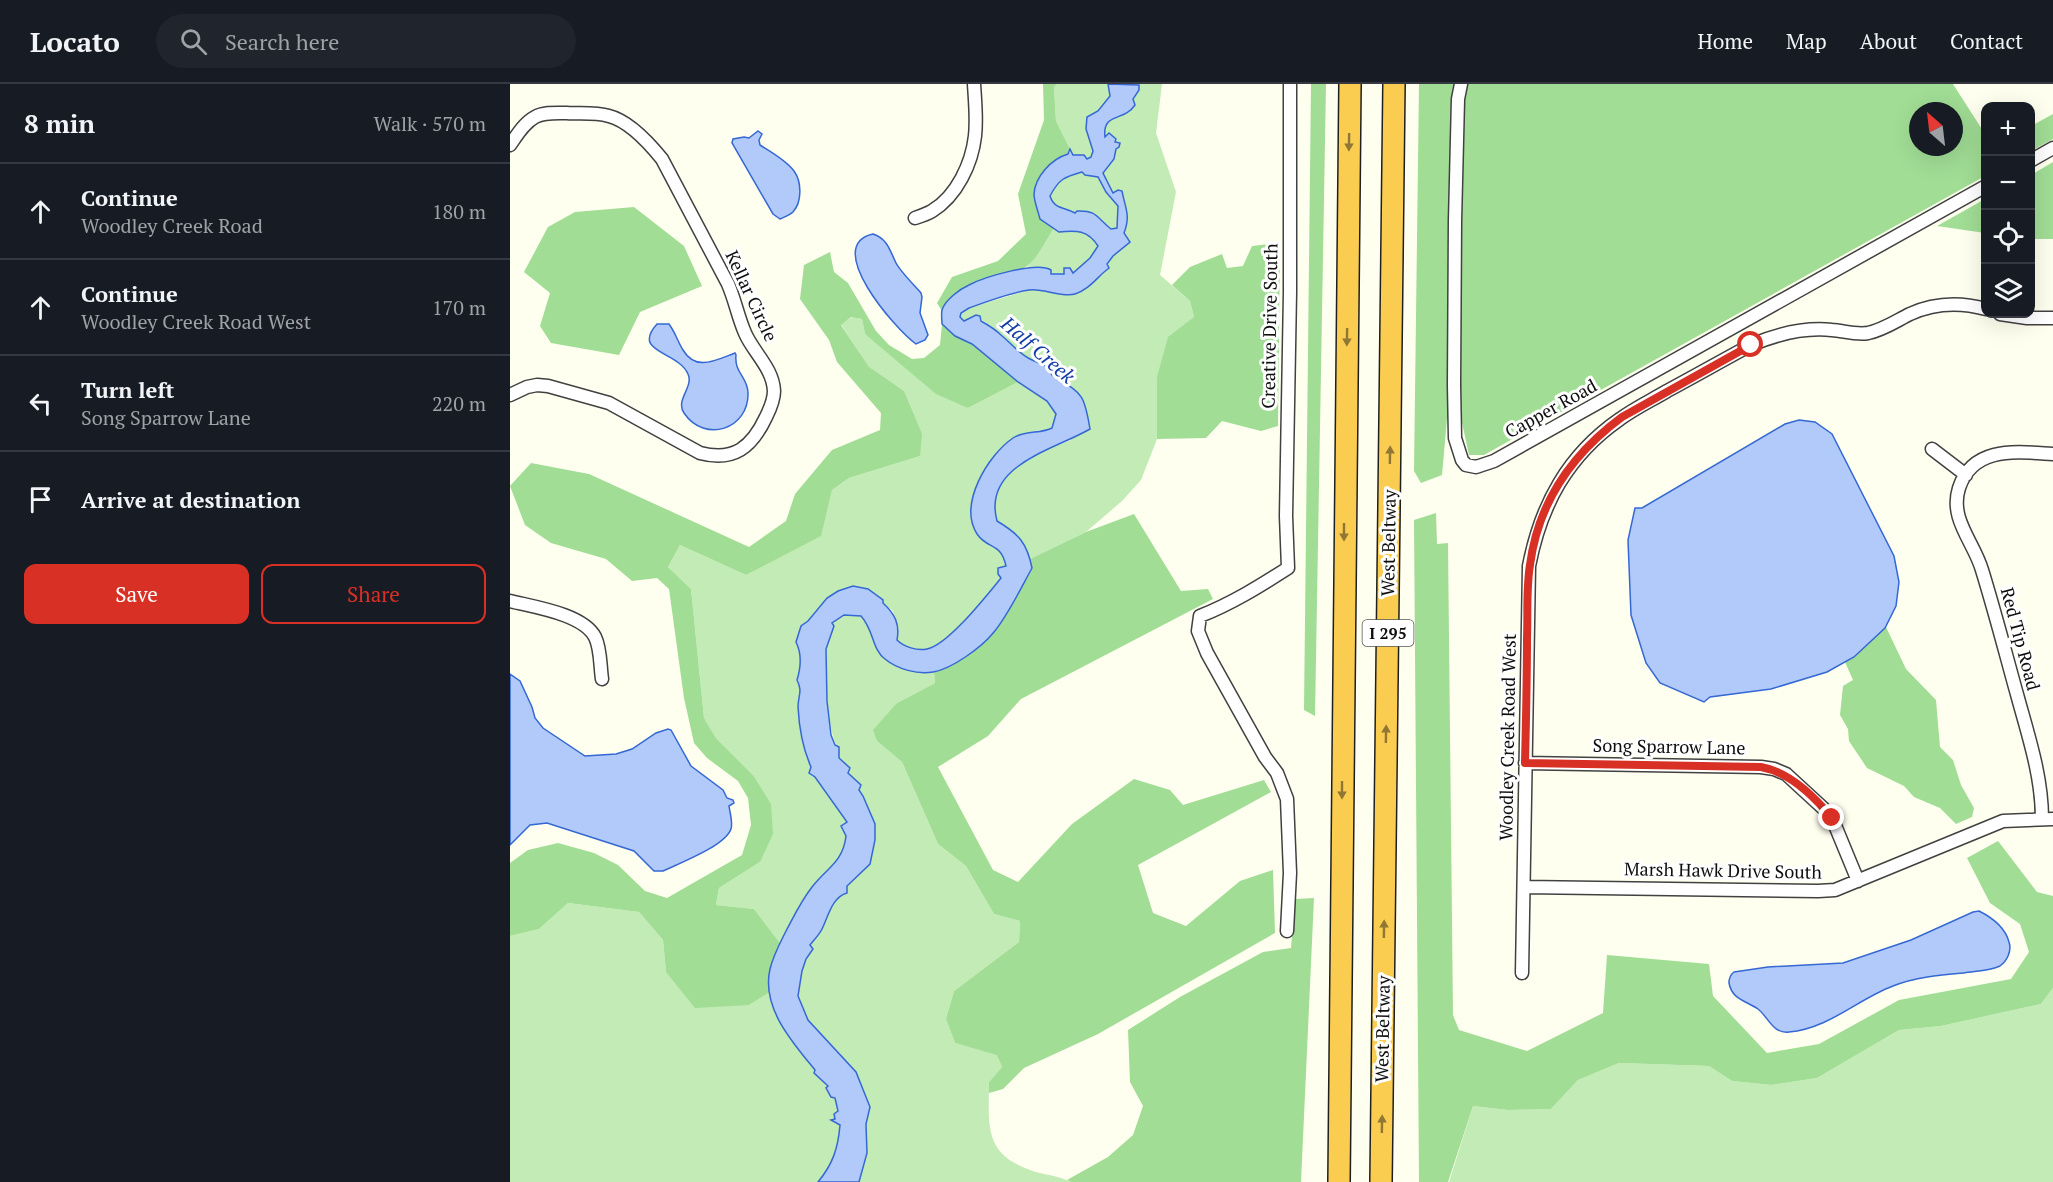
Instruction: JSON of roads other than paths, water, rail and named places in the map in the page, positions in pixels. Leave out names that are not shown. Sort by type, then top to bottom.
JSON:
[{"type":"highway","name":"I 295","points":[[1339,1182],[1350,84]]},
{"type":"highway","name":"West Beltway","points":[[1381,1182],[1395,84]]},
{"type":"street","points":[[915,218],[940,206],[962,178],[975,137],[974,84]]},
{"type":"street","name":"Creative Drive South","points":[[1287,931],[1290,873],[1287,799],[1277,773],[1265,757],[1198,631],[1200,616],[1217,610],[1288,568],[1286,516],[1290,292],[1290,84]]},
{"type":"street","name":"Capper Road","points":[[1461,84],[1458,99],[1455,221],[1454,386],[1455,438],[1462,460],[1466,465],[1476,467],[1494,461],[1981,189]]},
{"type":"street","name":"Kellar Circle","points":[[510,145],[525,124],[535,116],[546,113],[610,116],[620,120],[651,146],[662,159],[728,284],[740,322],[771,377],[774,390],[772,404],[751,443],[736,452],[712,457],[700,453],[609,402],[537,385],[510,395]]},
{"type":"street","points":[[2035,158],[2053,148]]},
{"type":"street","name":"Woodley Creek Road West","points":[[1522,973],[1529,566],[1546,505],[1572,463],[1604,431],[1622,417],[1751,345],[1789,332],[1831,330],[1865,333],[1880,330],[1926,308],[1941,305],[1959,304],[1981,308]]},
{"type":"street","points":[[2035,318],[2053,318]]},
{"type":"street","points":[[1932,449],[1966,475],[1974,466],[1995,454],[2005,452],[2053,454]]},
{"type":"street","name":"Red Tip Road","points":[[1966,475],[1959,489],[1957,514],[1978,557],[1985,578],[2040,777],[2048,819]]},
{"type":"street","points":[[510,601],[581,622],[594,637],[597,645],[602,679]]},
{"type":"street","name":"Song Sparrow Lane","points":[[1525,763],[1774,769],[1786,774],[1832,818],[1858,881]]},
{"type":"street","name":"Marsh Hawk Drive South","points":[[1524,887],[1835,890],[1989,826],[2010,820],[2048,819]]},
{"type":"water","points":[[1108,84],[1139,85],[1139,90],[1133,99],[1135,105],[1125,114],[1110,120],[1105,129],[1105,137],[1109,133],[1116,139],[1115,142],[1120,143],[1114,159],[1103,173],[1113,193],[1118,190],[1122,191],[1127,216],[1124,233],[1130,242],[1113,256],[1107,264],[1109,268],[1080,292],[1070,295],[1041,290],[1021,291],[969,308],[961,313],[960,317],[964,321],[976,315],[980,316],[981,321],[1022,354],[1047,366],[1052,375],[1076,391],[1086,408],[1090,429],[1024,462],[1010,473],[1000,486],[995,502],[997,521],[1021,540],[1028,552],[1032,568],[1004,618],[989,638],[966,656],[941,670],[927,673],[914,672],[890,663],[881,655],[861,616],[844,615],[832,623],[834,626],[826,649],[827,701],[831,735],[835,745],[839,747],[839,758],[850,768],[848,773],[861,785],[859,790],[875,824],[875,840],[870,864],[847,886],[847,893],[834,903],[821,931],[810,945],[813,949],[802,971],[798,996],[808,1020],[856,1072],[870,1107],[866,1124],[867,1153],[859,1182],[818,1182],[831,1162],[838,1141],[840,1125],[831,1120],[835,1119],[834,1114],[838,1111],[835,1098],[831,1097],[826,1088],[828,1086],[814,1073],[815,1070],[781,1024],[774,1011],[768,983],[775,954],[804,898],[842,852],[846,836],[841,826],[847,822],[815,777],[809,773],[811,767],[800,730],[798,703],[800,691],[797,680],[800,661],[796,642],[801,626],[827,598],[853,586],[868,589],[883,600],[896,620],[897,640],[915,649],[927,649],[945,639],[956,629],[1001,578],[998,568],[1006,566],[1004,558],[998,550],[981,539],[972,522],[973,495],[978,481],[1003,446],[1018,436],[1052,428],[1056,414],[1047,401],[1018,382],[972,344],[955,336],[942,324],[942,310],[946,302],[957,292],[986,278],[1034,267],[1051,270],[1051,274],[1064,274],[1064,268],[1070,268],[1073,273],[1090,258],[1098,246],[1094,241],[1081,232],[1059,232],[1040,219],[1034,194],[1037,181],[1045,170],[1050,164],[1068,154],[1070,149],[1073,155],[1084,155],[1087,159],[1091,157],[1093,151],[1086,129],[1087,117],[1098,111],[1110,96]],"holes":[[[1082,172],[1085,175],[1098,177],[1106,192],[1118,206],[1117,228],[1111,229],[1093,213],[1084,211],[1075,213],[1057,206],[1052,200],[1050,196],[1063,180]]]},
{"type":"water","points":[[758,131],[762,134],[759,140],[760,145],[787,163],[797,176],[800,186],[796,208],[792,213],[780,219],[773,214],[732,143],[733,139],[749,138]]},
{"type":"water","points":[[873,234],[885,242],[898,266],[921,293],[920,313],[928,335],[925,340],[916,344],[880,306],[859,270],[855,254],[859,241]]},
{"type":"water","points":[[657,324],[669,324],[683,350],[694,361],[714,361],[735,353],[737,366],[746,383],[748,393],[741,416],[734,423],[714,430],[703,428],[693,423],[684,413],[682,403],[689,384],[688,374],[683,366],[659,351],[649,341],[650,334]]},
{"type":"water","points":[[1799,420],[1815,422],[1832,434],[1894,556],[1899,582],[1896,606],[1885,628],[1854,657],[1827,672],[1771,689],[1710,697],[1704,702],[1660,683],[1646,663],[1631,615],[1628,540],[1635,508],[1642,508],[1785,424]]},
{"type":"water","points":[[510,674],[520,681],[535,718],[543,728],[585,756],[616,754],[632,749],[656,733],[671,730],[691,766],[723,790],[727,798],[733,800],[734,803],[729,806],[732,827],[727,835],[711,848],[663,871],[654,871],[634,851],[547,823],[530,825],[510,845]]},
{"type":"water","points":[[1979,911],[1998,924],[2007,937],[2010,945],[2009,952],[2007,959],[2000,966],[1987,970],[1910,980],[1880,992],[1830,1020],[1803,1030],[1779,1031],[1758,1009],[1737,997],[1729,983],[1734,972],[1768,967],[1843,963],[1911,940]]},
{"type":"water label","name":"Half Creek","points":[[1038,350]]}]
